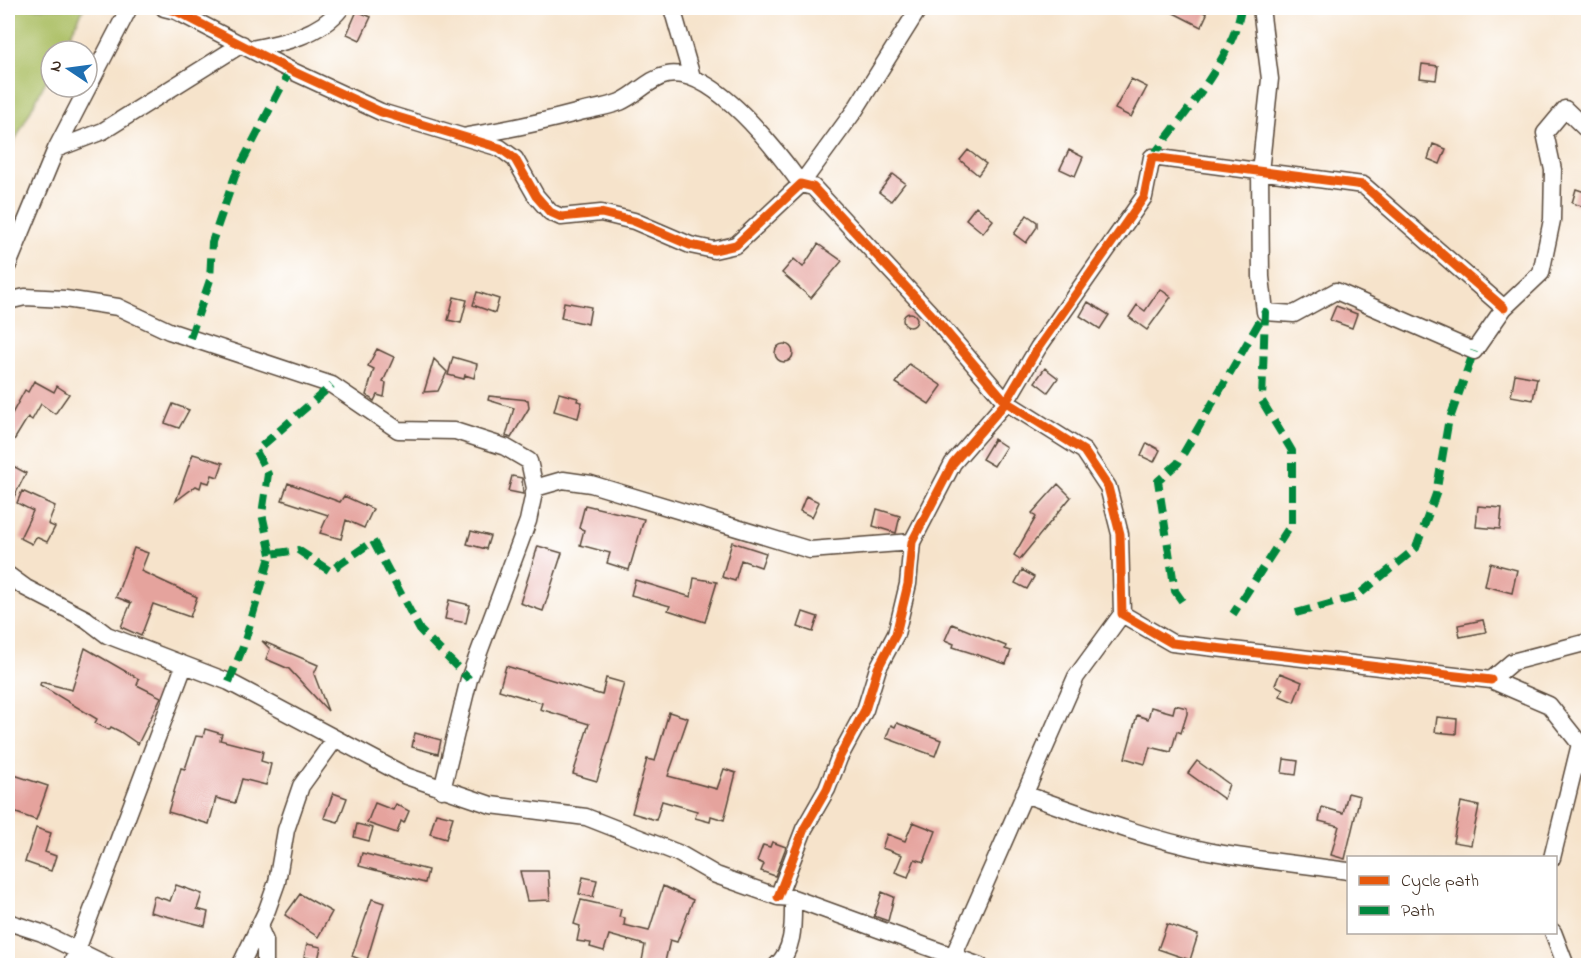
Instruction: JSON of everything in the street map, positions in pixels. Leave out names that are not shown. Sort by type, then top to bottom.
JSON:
[{"type":"street","points":[[8,265],[56,149],[129,8]]},
{"type":"street","points":[[164,8],[176,10],[290,70],[381,112],[500,148],[515,159],[536,196],[550,212],[561,217],[601,213],[634,221],[690,245],[714,250],[736,245],[801,184],[855,110],[919,8]]},
{"type":"street","points":[[56,149],[103,131],[247,47],[283,43],[318,29],[341,8]]},
{"type":"street","points":[[672,8],[692,77]]},
{"type":"street","points":[[1261,8],[1270,79],[1260,172],[1261,277],[1265,312],[1294,315],[1336,291],[1474,351],[1504,308],[1541,273],[1551,220],[1553,170],[1545,133],[1565,109],[1588,131]]},
{"type":"street","points":[[465,136],[515,129],[621,101],[651,80],[670,75],[692,77],[719,94],[773,146],[801,184],[813,187],[930,313],[1006,402],[1084,451],[1108,487],[1120,534],[1122,614],[1076,677],[952,962]]},
{"type":"street","points":[[776,966],[786,957],[794,927],[786,898],[804,829],[827,789],[839,758],[865,710],[878,668],[896,634],[908,584],[912,542],[953,463],[1006,402],[1038,348],[1144,197],[1152,157],[1363,185],[1504,308]]},
{"type":"street","points":[[8,301],[25,297],[65,299],[118,307],[169,331],[332,385],[398,430],[455,431],[505,447],[529,461],[535,488],[528,521],[469,679],[442,790]]},
{"type":"street","points":[[535,488],[563,480],[591,484],[810,550],[912,542]]},
{"type":"street","points":[[8,575],[26,588],[86,619],[107,635],[230,682],[406,776],[491,805],[586,818],[678,853],[716,875],[786,898],[952,962],[980,966]]},
{"type":"street","points":[[1122,614],[1172,643],[1491,680],[1550,705],[1580,744],[1552,856]]},
{"type":"street","points":[[1491,680],[1512,662],[1588,642]]},
{"type":"street","points":[[73,958],[184,666]]},
{"type":"street","points":[[240,966],[277,882],[281,850],[293,805],[310,770],[323,758],[335,739]]},
{"type":"street","points":[[1024,794],[1136,832],[1208,851],[1274,863],[1347,871]]},
{"type":"street","points":[[8,922],[42,933],[73,958],[109,966]]},
{"type":"street","points":[[259,927],[265,941],[265,966]]},
{"type":"street","points":[[1552,934],[1566,966]]},
{"type":"green space","points":[[8,8],[84,8],[68,39],[39,39],[39,94],[8,154]]},
{"type":"building","points":[[1164,8],[1196,8],[1207,14],[1201,27]]},
{"type":"building","points":[[357,11],[371,17],[360,40],[347,34]]},
{"type":"building","points":[[1422,64],[1438,66],[1436,80],[1420,78]]},
{"type":"building","points":[[1131,79],[1147,87],[1131,117],[1115,109]]},
{"type":"building","points":[[1433,144],[1446,149],[1440,164],[1428,159]]},
{"type":"building","points":[[968,150],[986,164],[978,175],[960,160]]},
{"type":"building","points":[[1069,150],[1083,157],[1075,176],[1060,169]]},
{"type":"building","points":[[893,174],[905,183],[891,201],[879,192]]},
{"type":"building","points":[[1576,189],[1588,193],[1588,208],[1572,203]]},
{"type":"building","points":[[976,206],[993,220],[983,233],[966,219]]},
{"type":"building","points":[[1027,215],[1037,222],[1037,227],[1026,243],[1014,234]]},
{"type":"building","points":[[818,244],[842,261],[811,298],[782,273],[794,259],[803,267]]},
{"type":"building","points":[[1160,289],[1171,297],[1147,330],[1129,317],[1137,305],[1145,311]]},
{"type":"building","points":[[477,292],[499,299],[495,313],[473,305]]},
{"type":"building","points":[[454,297],[467,300],[461,323],[448,320]]},
{"type":"building","points":[[564,302],[591,307],[588,324],[561,318]]},
{"type":"building","points":[[1088,302],[1109,315],[1100,329],[1080,316]]},
{"type":"building","points":[[1336,306],[1357,314],[1352,328],[1330,320]]},
{"type":"building","points":[[907,313],[913,313],[917,320],[913,327],[907,327],[903,323],[903,317]]},
{"type":"building","points":[[784,344],[790,347],[793,353],[790,359],[784,362],[778,359],[775,353],[778,347]]},
{"type":"building","points":[[377,349],[394,357],[383,382],[386,383],[384,397],[377,395],[374,401],[366,395],[374,369],[368,366]]},
{"type":"building","points":[[453,357],[477,364],[474,378],[465,375],[464,379],[448,375]]},
{"type":"building","points":[[434,359],[447,372],[438,391],[424,392]]},
{"type":"building","points":[[909,364],[942,386],[929,404],[896,383]]},
{"type":"building","points":[[1045,368],[1058,378],[1048,392],[1035,382]]},
{"type":"building","points":[[1515,374],[1537,378],[1533,400],[1511,396]]},
{"type":"building","points":[[34,381],[54,392],[57,386],[69,394],[55,414],[41,404],[32,420],[28,417],[8,450],[8,421],[25,390],[28,392]]},
{"type":"building","points":[[559,393],[578,398],[577,401],[582,402],[578,418],[554,411]]},
{"type":"building","points":[[489,396],[528,400],[529,408],[511,438],[506,436],[514,408],[488,400]]},
{"type":"building","points":[[173,404],[189,410],[179,428],[165,423]]},
{"type":"building","points":[[994,439],[1006,447],[994,466],[982,459]]},
{"type":"building","points":[[1147,443],[1160,450],[1154,462],[1141,456]]},
{"type":"building","points":[[193,454],[223,463],[218,477],[212,475],[209,483],[202,481],[200,488],[196,486],[176,501]]},
{"type":"building","points":[[13,466],[26,473],[8,509],[8,478]]},
{"type":"building","points":[[512,476],[522,478],[523,494],[508,491]]},
{"type":"building","points":[[288,483],[340,502],[344,496],[373,509],[364,528],[346,520],[341,539],[320,533],[328,515],[282,500]]},
{"type":"building","points":[[1058,484],[1071,497],[1020,559],[1014,555],[1036,517],[1032,513]]},
{"type":"building","points":[[22,491],[55,506],[48,524],[55,527],[47,542],[36,537],[32,544],[20,538],[33,511],[17,503]]},
{"type":"building","points":[[806,496],[819,502],[812,517],[800,511]]},
{"type":"building","points":[[585,505],[644,519],[629,570],[607,563],[610,553],[580,545],[584,530],[579,528]]},
{"type":"building","points":[[1478,506],[1502,508],[1500,529],[1476,527]]},
{"type":"building","points":[[877,509],[900,516],[896,533],[873,526]]},
{"type":"building","points":[[471,531],[490,536],[486,549],[467,544]]},
{"type":"building","points":[[732,542],[766,553],[761,567],[741,560],[735,581],[722,577]]},
{"type":"building","points":[[538,546],[562,553],[543,611],[520,603]]},
{"type":"building","points":[[134,548],[148,553],[141,571],[197,597],[190,617],[153,604],[141,636],[121,627],[131,603],[116,597]]},
{"type":"building","points":[[1490,563],[1517,570],[1512,593],[1485,586]]},
{"type":"building","points":[[1022,570],[1034,577],[1027,589],[1015,583]]},
{"type":"building","points":[[694,578],[717,582],[705,622],[668,610],[670,606],[631,595],[635,580],[691,597]]},
{"type":"building","points":[[449,600],[470,605],[466,623],[445,619]]},
{"type":"building","points":[[803,612],[818,617],[813,632],[798,627]]},
{"type":"building","points":[[1483,620],[1486,632],[1460,637],[1458,625]]},
{"type":"building","points":[[952,624],[1006,646],[1005,649],[1011,651],[1006,664],[953,647],[954,644],[945,640]]},
{"type":"building","points":[[262,641],[318,665],[314,674],[328,711],[289,669],[266,659],[270,649]]},
{"type":"building","points":[[85,648],[139,679],[137,685],[161,697],[138,744],[111,727],[109,730],[95,723],[97,719],[40,685],[41,682],[72,690]]},
{"type":"building","points":[[506,666],[602,695],[606,678],[624,683],[619,701],[621,701],[597,781],[573,774],[589,724],[540,709],[542,703],[499,690]]},
{"type":"building","points":[[1280,673],[1302,682],[1294,702],[1280,696],[1283,689],[1275,685]]},
{"type":"building","points":[[1175,705],[1187,708],[1187,714],[1181,733],[1177,731],[1171,752],[1150,747],[1145,764],[1125,758],[1137,715],[1148,719],[1151,707],[1173,713]]},
{"type":"building","points":[[669,712],[688,718],[668,776],[717,789],[724,769],[736,773],[724,820],[711,816],[710,822],[695,818],[697,811],[662,801],[656,820],[632,813],[647,759],[655,761]]},
{"type":"building","points":[[1437,717],[1457,719],[1456,734],[1435,732]]},
{"type":"building","points":[[897,723],[941,740],[935,756],[886,738],[891,725],[895,727]]},
{"type":"building","points":[[205,729],[222,734],[220,740],[263,751],[261,761],[271,764],[266,785],[242,779],[235,803],[216,798],[209,824],[168,812],[181,768],[185,769],[196,736],[203,737]]},
{"type":"building","points":[[415,733],[441,740],[438,754],[412,747]]},
{"type":"building","points":[[1284,759],[1298,761],[1296,775],[1282,773]]},
{"type":"building","points":[[1197,761],[1229,784],[1224,799],[1188,773]]},
{"type":"building","points":[[8,773],[48,786],[36,820],[8,810]]},
{"type":"building","points":[[333,793],[347,798],[338,822],[324,818]]},
{"type":"building","points":[[1348,793],[1360,796],[1345,859],[1331,855],[1339,826],[1319,821],[1322,807],[1343,813]]},
{"type":"building","points":[[1461,802],[1479,806],[1471,845],[1453,842]]},
{"type":"building","points":[[375,803],[393,810],[396,804],[409,811],[404,823],[401,821],[397,833],[367,823]]},
{"type":"building","points":[[436,813],[453,817],[446,839],[430,834]]},
{"type":"building","points":[[913,822],[936,831],[924,862],[915,859],[908,877],[895,872],[902,855],[882,848],[887,834],[905,841]]},
{"type":"building","points":[[357,824],[373,828],[369,841],[354,837]]},
{"type":"building","points":[[36,828],[51,833],[45,852],[56,856],[51,871],[25,862]]},
{"type":"building","points":[[772,842],[786,847],[775,876],[761,871],[764,864],[757,861],[763,845],[770,847]]},
{"type":"building","points":[[362,853],[428,870],[425,883],[359,866]]},
{"type":"building","points":[[520,871],[548,871],[550,900],[527,901]]},
{"type":"building","points":[[583,877],[597,880],[593,897],[579,894]]},
{"type":"building","points":[[176,885],[202,894],[197,909],[208,912],[205,926],[150,912],[154,896],[170,901]]},
{"type":"building","points":[[663,886],[693,900],[677,942],[670,940],[664,966],[641,966],[645,945],[609,935],[604,951],[590,947],[591,943],[577,941],[580,926],[574,924],[581,900],[621,909],[619,917],[625,918],[624,925],[649,931]]},
{"type":"building","points":[[882,892],[894,897],[888,921],[874,916]]},
{"type":"building","points":[[300,894],[332,912],[318,937],[285,915]]},
{"type":"building","points":[[372,899],[384,903],[367,960],[362,960],[352,956]]},
{"type":"building","points":[[1167,924],[1198,935],[1190,960],[1158,949]]},
{"type":"building","points":[[307,944],[321,947],[318,960],[304,957]]},
{"type":"marked path","points":[[1152,157],[1218,65],[1237,26],[1241,8]]},
{"type":"marked path","points":[[190,338],[210,280],[212,242],[235,176],[290,70]]},
{"type":"marked path","points":[[1182,601],[1175,591],[1158,481],[1178,463],[1265,312],[1262,401],[1292,451],[1292,523],[1233,614]]},
{"type":"marked path","points":[[1296,613],[1356,597],[1416,548],[1436,494],[1448,424],[1474,351]]},
{"type":"marked path","points":[[271,554],[262,514],[268,474],[256,451],[332,385]]},
{"type":"marked path","points":[[229,682],[243,647],[271,554],[298,550],[330,571],[373,541],[420,630],[469,679]]},
{"type":"cycle path","points":[[164,8],[176,11],[290,70],[381,112],[500,148],[515,159],[536,196],[550,212],[561,217],[601,213],[634,221],[690,245],[714,250],[736,245],[801,184],[813,187],[930,313],[1006,402],[1084,451],[1108,487],[1120,534],[1122,614],[1172,643],[1491,680]]},
{"type":"cycle path","points":[[778,897],[804,829],[827,789],[839,758],[865,710],[878,668],[896,634],[908,584],[912,542],[953,463],[1006,402],[1038,348],[1144,197],[1152,157],[1363,185],[1504,308]]}]
